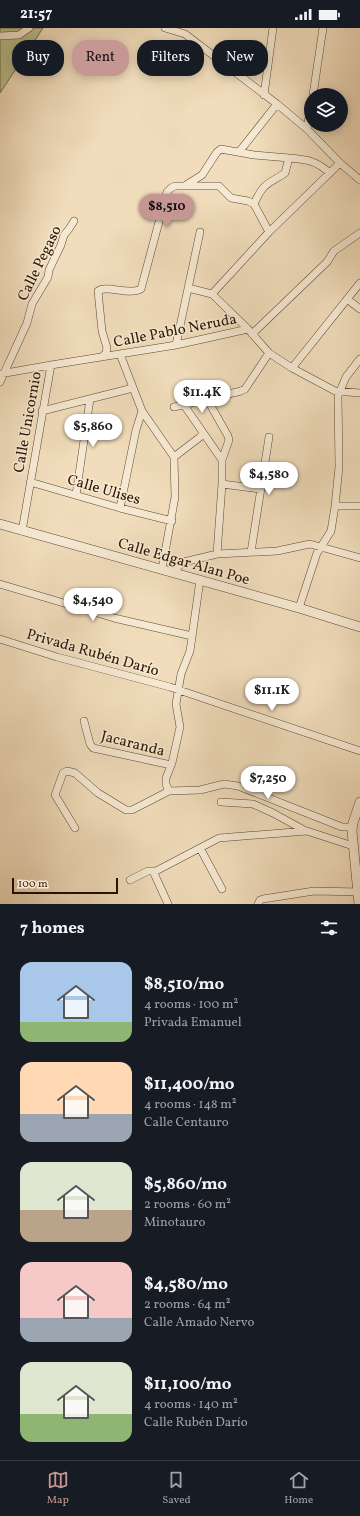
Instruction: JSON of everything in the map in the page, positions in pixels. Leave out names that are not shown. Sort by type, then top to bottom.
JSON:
[{"type":"street","points":[[0,36],[19,35],[29,28]]},
{"type":"street","points":[[165,28],[185,34],[304,126]]},
{"type":"street","points":[[264,95],[273,28]]},
{"type":"street","points":[[314,88],[323,28]]},
{"type":"street","points":[[239,152],[277,104]]},
{"type":"street","points":[[310,132],[340,163],[360,180]]},
{"type":"street","points":[[186,186],[202,175],[217,152],[225,149],[254,155],[313,160],[330,173]]},
{"type":"street","points":[[254,204],[262,188],[267,183],[286,173],[289,158]]},
{"type":"street","points":[[212,294],[269,232],[340,163]]},
{"type":"street","points":[[103,356],[107,348],[102,331],[98,292],[102,289],[127,291],[136,291],[141,289],[170,188],[175,186],[220,186],[231,198],[248,201],[254,204],[269,232]]},
{"type":"street","name":"Calle Pegaso","points":[[0,382],[2,374],[27,323],[34,300],[48,277],[49,270],[64,235],[74,221]]},
{"type":"street","points":[[176,345],[200,232]]},
{"type":"street","points":[[188,288],[212,294],[250,332],[327,262],[334,251],[360,233]]},
{"type":"street","points":[[292,368],[360,283]]},
{"type":"street","points":[[347,299],[360,309]]},
{"type":"street","name":"Calle Pablo Neruda","points":[[2,374],[250,332],[269,353],[328,388],[339,392],[360,393]]},
{"type":"street","points":[[174,407],[241,391],[245,388],[269,353]]},
{"type":"street","points":[[120,354],[142,411],[174,457],[175,497],[172,521],[162,569]]},
{"type":"street","points":[[298,608],[317,553],[331,531],[339,467],[337,402],[339,392],[346,376],[360,359]]},
{"type":"street","name":"Calle Unicornio","points":[[22,531],[51,365]]},
{"type":"street","points":[[42,411],[133,388]]},
{"type":"street","points":[[76,495],[90,399]]},
{"type":"street","points":[[208,399],[229,440],[222,460],[222,484],[216,554]]},
{"type":"street","points":[[184,405],[222,460]]},
{"type":"street","points":[[120,508],[136,430],[142,411]]},
{"type":"street","points":[[174,457],[204,434]]},
{"type":"street","points":[[251,552],[269,437]]},
{"type":"street","name":"Calle Ulises","points":[[30,482],[120,508],[172,521]]},
{"type":"street","points":[[222,484],[261,489]]},
{"type":"street","points":[[335,506],[360,506]]},
{"type":"street","name":"Calle Edgar Alan Poe","points":[[0,524],[174,572],[360,627]]},
{"type":"street","points":[[174,572],[184,562],[216,554],[277,550],[310,544],[360,558]]},
{"type":"street","points":[[169,791],[166,784],[166,778],[180,727],[176,706],[178,690],[181,674],[190,651],[200,580]]},
{"type":"street","points":[[0,584],[114,618],[192,636]]},
{"type":"street","name":"Privada Rubén Darío","points":[[0,639],[57,657],[178,690],[360,751]]},
{"type":"street","name":"Jacaranda","points":[[84,721],[90,744],[93,748],[170,766]]},
{"type":"street","points":[[75,828],[56,795],[61,776],[64,772],[70,771],[75,773],[98,793],[126,810],[132,810],[169,791],[200,790],[227,784],[238,786],[337,825],[352,827]]},
{"type":"street","points":[[221,802],[253,804],[304,830]]},
{"type":"street","points":[[359,904],[352,827],[360,802]]},
{"type":"street","points":[[130,880],[148,871],[153,871],[219,838],[304,830],[311,831],[353,846]]},
{"type":"street","points":[[200,848],[222,889]]},
{"type":"street","points":[[153,871],[168,904]]},
{"type":"street","points":[[258,903],[263,899],[314,892],[359,892]]},
{"type":"green space","points":[[0,28],[43,28],[35,40],[12,40],[12,75],[0,93]]}]
